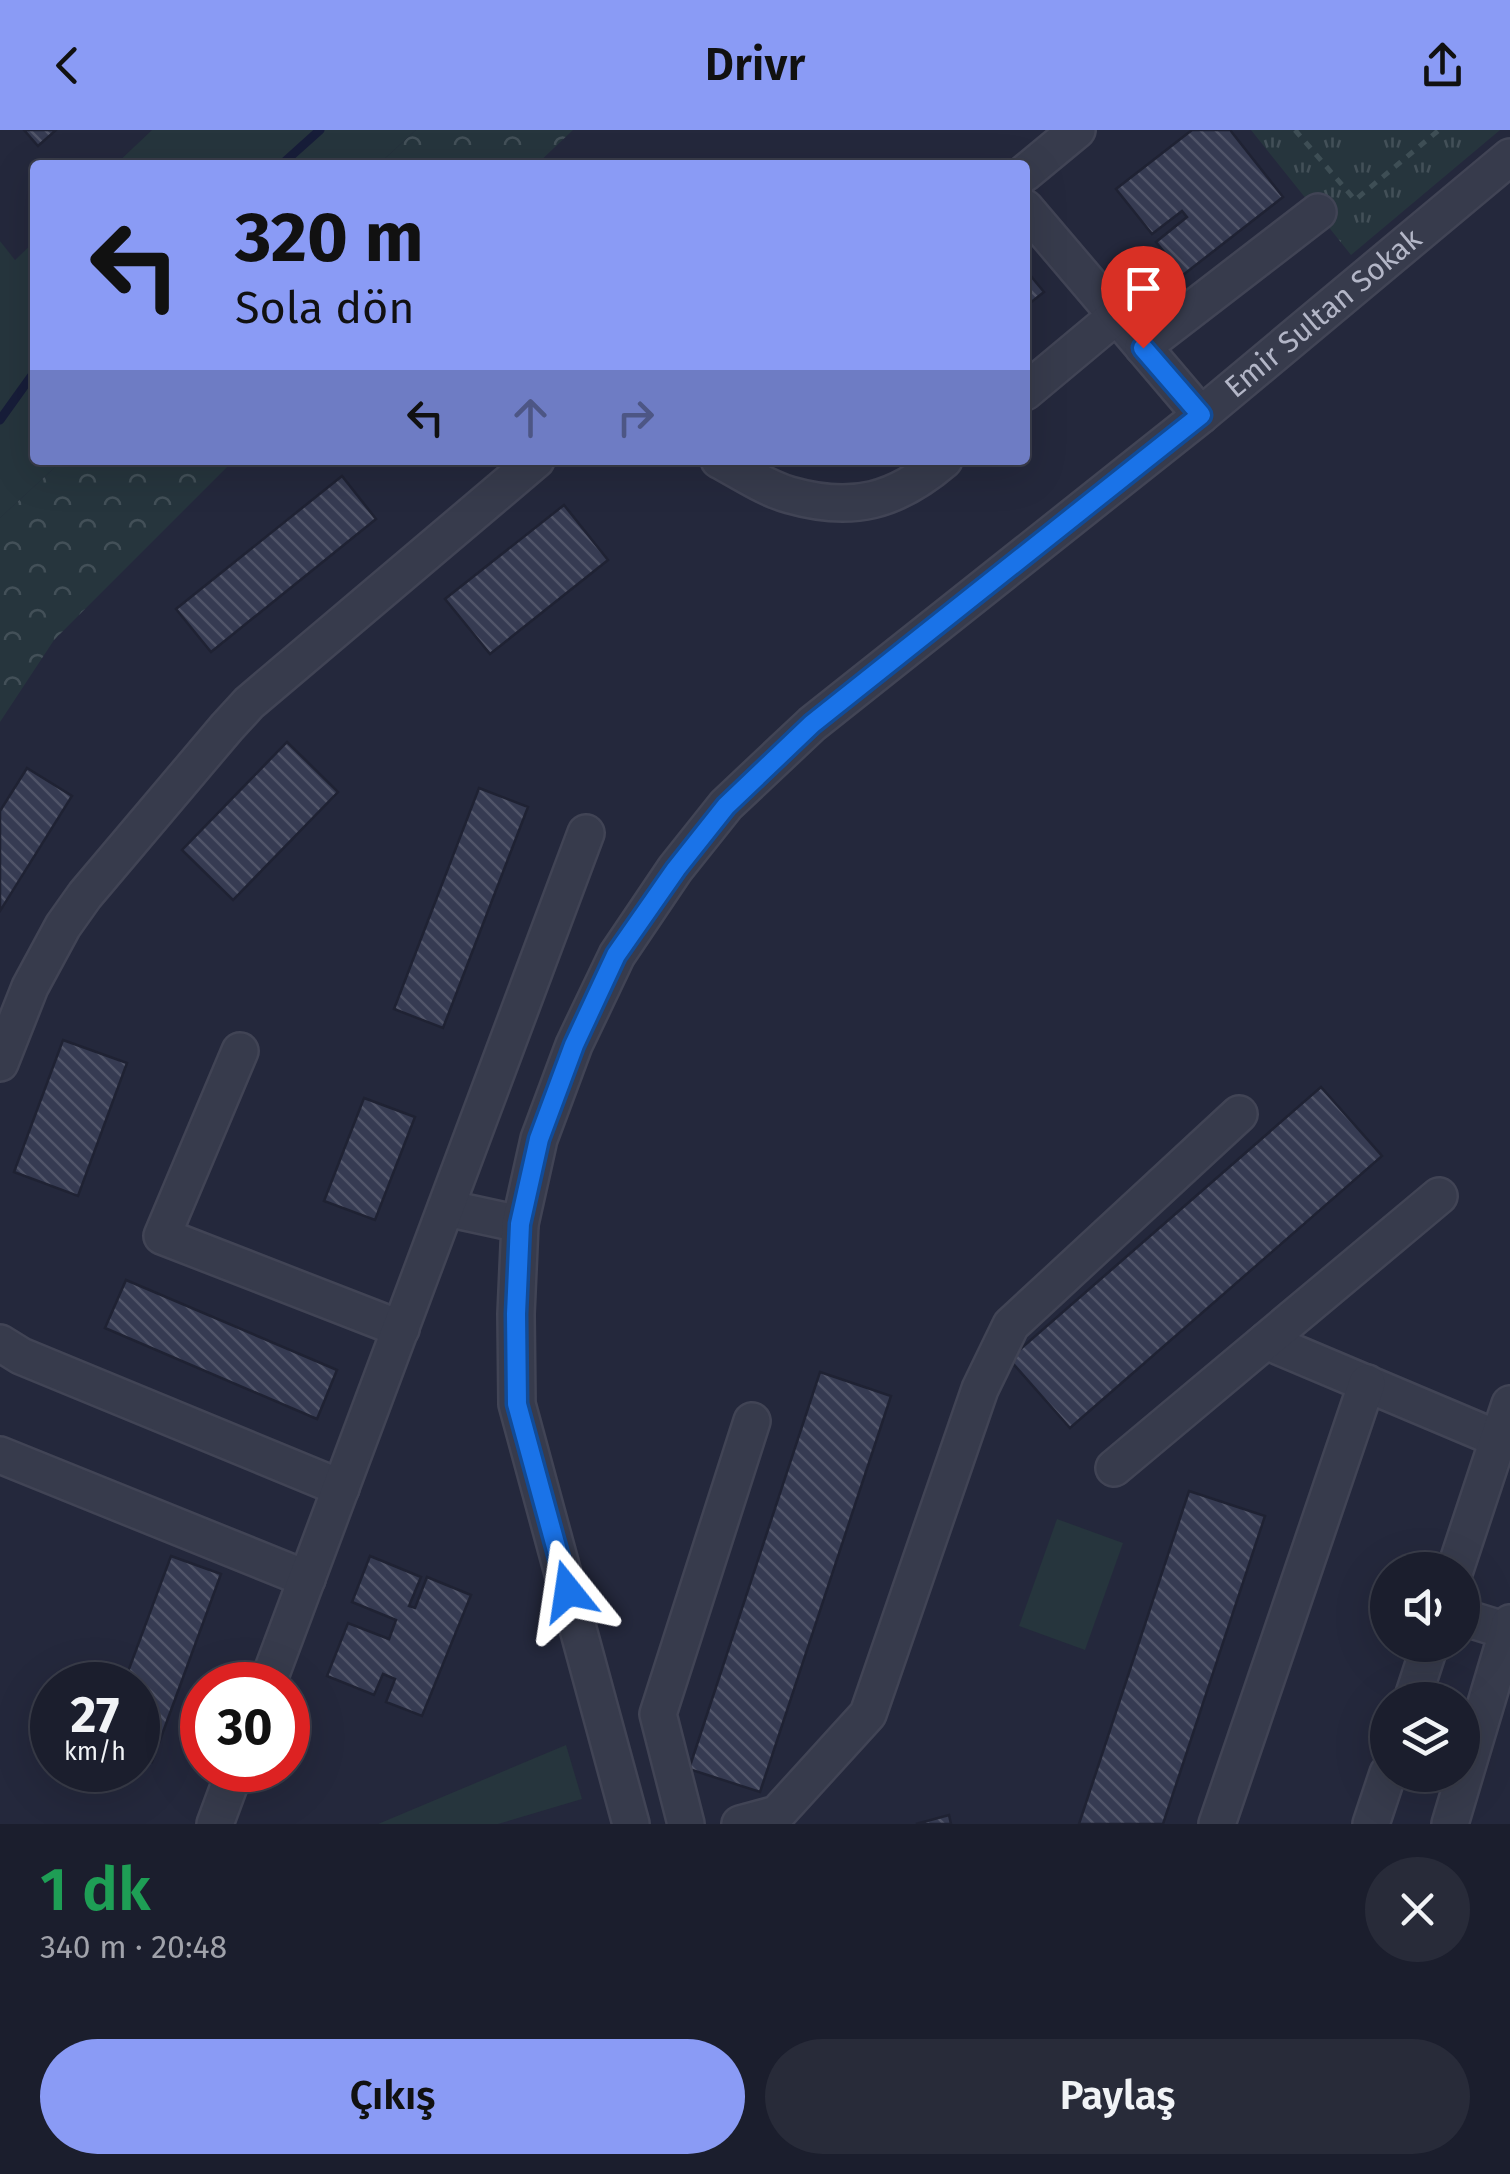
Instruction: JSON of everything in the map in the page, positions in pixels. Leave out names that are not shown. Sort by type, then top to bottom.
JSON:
[{"type":"street","points":[[1030,169],[1077,130]]},
{"type":"street","name":"Emir Sultan Sokak","points":[[631,1824],[517,1404],[520,1224],[539,1139],[574,1045],[616,955],[726,806],[812,724],[1201,415],[1510,157]]},
{"type":"street","points":[[1143,348],[1318,212]]},
{"type":"street","points":[[1030,214],[1201,415]]},
{"type":"street","points":[[1030,388],[1116,316]]},
{"type":"street","points":[[0,1063],[30,987],[62,926],[227,726],[249,703],[530,465]]},
{"type":"street","points":[[729,465],[790,495],[845,502],[875,500],[896,493],[938,465]]},
{"type":"street","points":[[276,1662],[586,834]]},
{"type":"street","points":[[240,1052],[162,1236],[400,1329]]},
{"type":"street","points":[[740,1824],[777,1814],[868,1714],[980,1389],[1011,1326],[1239,1114]]},
{"type":"street","points":[[1114,1468],[1439,1196]]},
{"type":"street","points":[[446,1208],[520,1224]]},
{"type":"street","points":[[1266,1341],[1498,1439]]},
{"type":"street","points":[[0,1344],[341,1488]]},
{"type":"street","points":[[1217,1824],[1366,1383]]},
{"type":"street","points":[[1461,1552],[1510,1404]]},
{"type":"street","points":[[686,1824],[658,1714],[752,1421]]},
{"type":"street","points":[[0,1455],[307,1578]]},
{"type":"street","points":[[1450,1824],[1509,1627],[1480,1621]]},
{"type":"street","points":[[215,1824],[227,1792]]},
{"type":"street","points":[[1371,1824],[1382,1792]]},
{"type":"path","points":[[1295,130],[1355,200],[1439,130]]},
{"type":"green space","points":[[152,130],[416,130],[383,160],[120,160]]},
{"type":"green space","points":[[416,130],[573,130],[541,160],[383,160]]},
{"type":"green space","points":[[1251,130],[1500,130],[1351,255]]},
{"type":"green space","points":[[0,241],[15,260],[30,246],[30,465],[58,465],[0,518]]},
{"type":"green space","points":[[58,465],[229,465],[54,640],[0,722],[0,518]]},
{"type":"green space","points":[[1057,1519],[1123,1543],[1085,1650],[1019,1626]]},
{"type":"green space","points":[[566,1745],[582,1799],[498,1824],[378,1824]]},
{"type":"building","points":[[24,130],[56,130],[38,146]]},
{"type":"building","points":[[1192,130],[1230,130],[1283,197],[1183,275],[1156,242],[1187,217],[1182,211],[1152,234],[1116,189]]},
{"type":"building","points":[[1030,275],[1044,292],[1030,303]]},
{"type":"building","points":[[342,476],[376,519],[211,652],[176,609]]},
{"type":"building","points":[[564,505],[608,560],[490,654],[445,599]]},
{"type":"building","points":[[287,742],[338,792],[233,900],[182,850]]},
{"type":"building","points":[[27,768],[72,796],[0,911],[0,811]]},
{"type":"building","points":[[479,788],[528,807],[443,1028],[394,1009]]},
{"type":"building","points":[[63,1040],[127,1063],[78,1196],[14,1172]]},
{"type":"building","points":[[1321,1087],[1382,1156],[1070,1428],[1009,1359]]},
{"type":"building","points":[[364,1098],[415,1117],[375,1220],[324,1201]]},
{"type":"building","points":[[126,1280],[337,1370],[317,1419],[105,1328]]},
{"type":"building","points":[[820,1372],[891,1396],[760,1792],[689,1769]]},
{"type":"building","points":[[1189,1491],[1265,1516],[1163,1824],[1079,1824]]},
{"type":"building","points":[[171,1556],[221,1574],[189,1662],[180,1662],[180,1686],[160,1740],[160,1662],[132,1662]]},
{"type":"building","points":[[370,1556],[421,1577],[409,1606],[415,1608],[427,1577],[471,1595],[422,1716],[386,1702],[395,1679],[383,1674],[374,1695],[327,1676],[348,1623],[389,1639],[396,1620],[352,1602]]},
{"type":"building","points":[[949,1815],[951,1824],[916,1824]]},
{"type":"waterway","points":[[287,160],[320,130]]},
{"type":"waterway","points":[[0,420],[30,378]]},
{"type":"route","points":[[568,1591],[517,1404],[516,1314],[520,1224],[539,1139],[574,1045],[616,955],[726,806],[812,724],[1201,415],[1143,348]]}]
